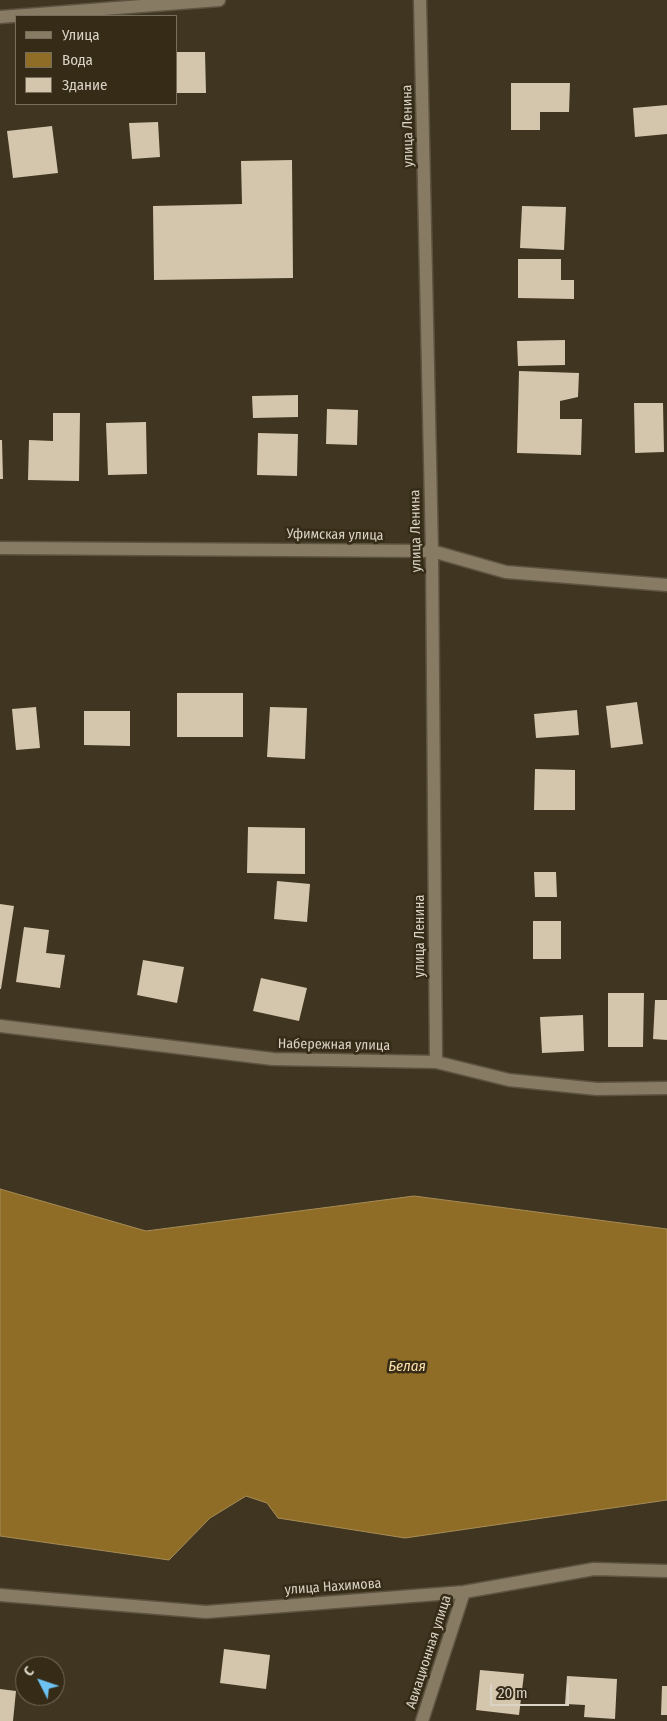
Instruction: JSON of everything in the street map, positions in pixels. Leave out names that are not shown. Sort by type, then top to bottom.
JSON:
[{"type":"street","points":[[26,15],[219,0]]},
{"type":"street","name":"улица Ленина","points":[[420,0],[432,551],[436,1062]]},
{"type":"street","points":[[0,17],[15,16]]},
{"type":"street","name":"Уфимская улица","points":[[0,548],[432,551],[506,572],[667,585]]},
{"type":"street","name":"Набережная улица","points":[[0,1026],[273,1059],[436,1062],[519,1081],[598,1089],[667,1088]]},
{"type":"street","name":"улица Нахимова","points":[[0,1595],[206,1612],[464,1592],[594,1569],[667,1571]]},
{"type":"street","name":"Авиационная улица","points":[[422,1721],[464,1592]]},
{"type":"water","name":"Белая","points":[[0,1189],[146,1231],[414,1196],[667,1229],[667,1500],[405,1538],[278,1518],[267,1503],[246,1496],[210,1518],[169,1560],[0,1536]]},
{"type":"building","points":[[178,52],[205,52],[206,93],[178,93]]},
{"type":"building","points":[[511,83],[570,83],[569,112],[540,112],[540,130],[511,130]]},
{"type":"building","points":[[667,105],[667,134],[635,137],[633,108]]},
{"type":"building","points":[[158,122],[160,157],[132,159],[129,123]]},
{"type":"building","points":[[52,126],[58,173],[13,178],[7,131]]},
{"type":"building","points":[[292,160],[293,278],[154,280],[153,206],[242,204],[241,161]]},
{"type":"building","points":[[522,206],[566,207],[564,250],[520,248]]},
{"type":"building","points":[[518,259],[561,259],[561,280],[574,280],[574,299],[518,298]]},
{"type":"building","points":[[565,340],[565,365],[518,366],[517,341]]},
{"type":"building","points":[[519,371],[579,373],[578,397],[560,401],[560,419],[582,419],[581,455],[517,453]]},
{"type":"building","points":[[298,395],[298,417],[253,418],[252,396]]},
{"type":"building","points":[[634,403],[663,403],[664,452],[635,453]]},
{"type":"building","points":[[327,409],[358,410],[357,445],[326,444]]},
{"type":"building","points":[[53,413],[80,413],[79,481],[28,480],[29,440],[53,441]]},
{"type":"building","points":[[146,422],[147,474],[108,475],[106,423]]},
{"type":"building","points":[[258,433],[298,434],[297,476],[257,475]]},
{"type":"building","points":[[0,440],[2,440],[3,479],[0,479]]},
{"type":"building","points":[[177,693],[243,693],[243,737],[177,737]]},
{"type":"building","points":[[637,702],[643,744],[611,748],[606,706]]},
{"type":"building","points":[[36,707],[40,748],[16,750],[12,709]]},
{"type":"building","points":[[270,707],[307,708],[305,759],[267,757]]},
{"type":"building","points":[[577,710],[579,735],[536,738],[534,714]]},
{"type":"building","points":[[84,711],[130,711],[130,746],[84,745]]},
{"type":"building","points":[[535,769],[575,770],[575,810],[534,810]]},
{"type":"building","points":[[248,827],[305,828],[305,874],[247,873]]},
{"type":"building","points":[[534,872],[556,872],[557,897],[535,897]]},
{"type":"building","points":[[277,881],[310,884],[307,922],[274,919]]},
{"type":"building","points":[[0,904],[14,906],[1,989],[0,989]]},
{"type":"building","points":[[533,921],[561,921],[561,959],[533,959]]},
{"type":"building","points":[[24,927],[49,930],[46,953],[65,955],[60,988],[16,982]]},
{"type":"building","points":[[143,960],[184,967],[177,1003],[137,995]]},
{"type":"building","points":[[261,978],[307,988],[299,1021],[253,1011]]},
{"type":"building","points":[[608,993],[644,993],[643,1047],[608,1047]]},
{"type":"building","points":[[655,1000],[667,1000],[667,1040],[653,1039]]},
{"type":"building","points":[[583,1015],[584,1051],[542,1053],[540,1017]]},
{"type":"building","points":[[224,1649],[270,1655],[266,1689],[220,1683]]},
{"type":"building","points":[[480,1670],[524,1674],[519,1715],[476,1710]]},
{"type":"building","points":[[567,1676],[617,1679],[615,1719],[584,1717],[585,1705],[565,1704]]},
{"type":"building","points":[[662,1686],[667,1686],[667,1715],[661,1715]]},
{"type":"building","points":[[0,1689],[15,1691],[13,1721],[0,1721]]}]
